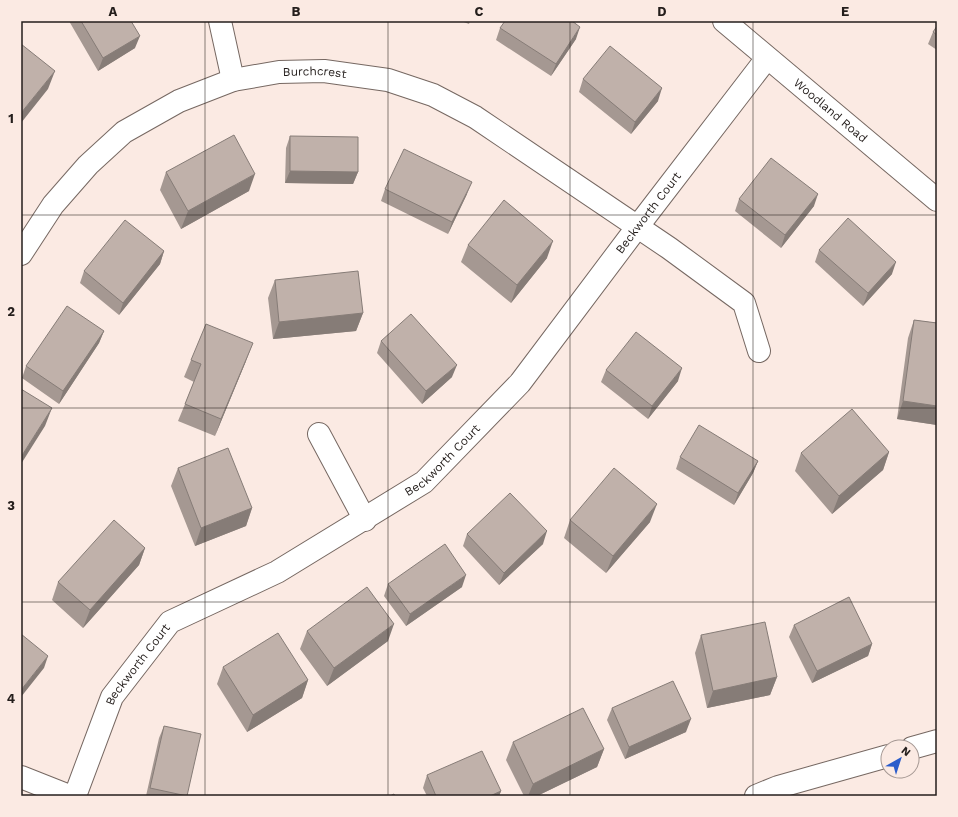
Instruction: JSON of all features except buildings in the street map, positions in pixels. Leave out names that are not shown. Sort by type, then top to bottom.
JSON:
[{"type":"street","points":[[220,21],[233,80]]},
{"type":"street","name":"Woodland Road","points":[[724,21],[937,200]]},
{"type":"street","name":"Beckworth Court","points":[[75,796],[112,697],[170,622],[277,572],[365,520],[424,482],[520,384],[638,226],[767,58]]},
{"type":"street","name":"Burchcrest","points":[[21,254],[53,205],[88,165],[124,132],[179,101],[233,80],[279,72],[324,71],[388,80],[433,95],[475,117],[638,226],[744,303],[759,351]]},
{"type":"street","points":[[319,434],[365,520]]},
{"type":"street","points":[[920,746],[937,741]]},
{"type":"street","points":[[756,796],[778,787],[880,758]]},
{"type":"street","points":[[21,777],[69,796]]}]
